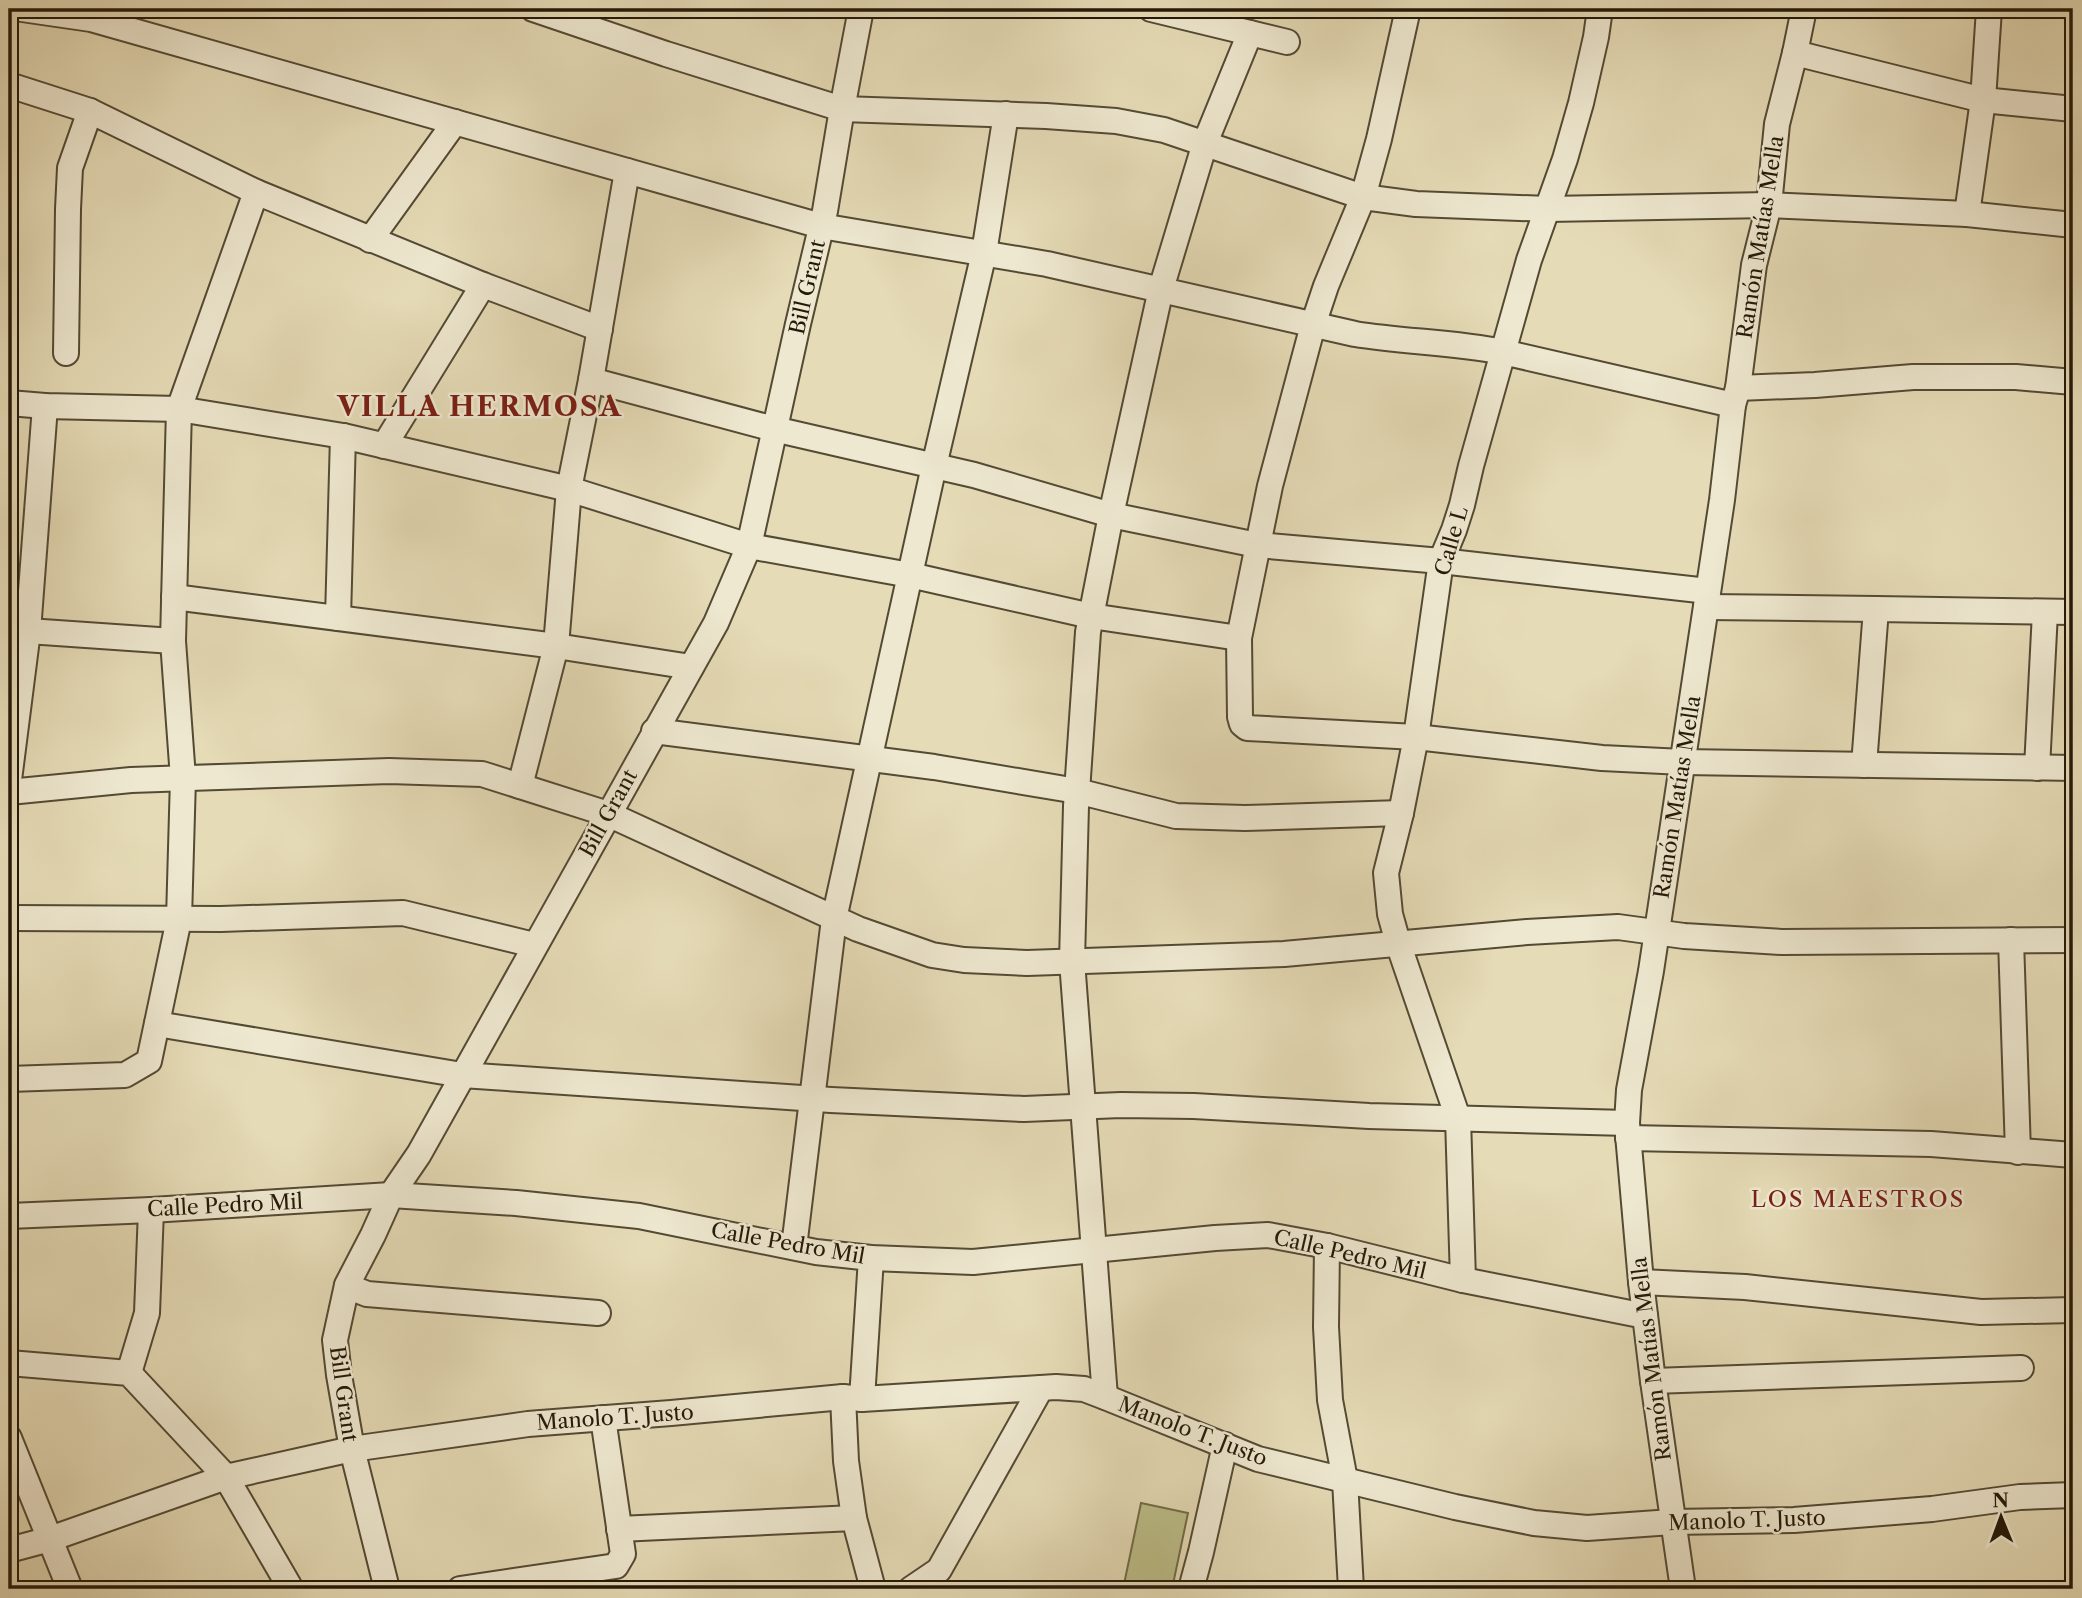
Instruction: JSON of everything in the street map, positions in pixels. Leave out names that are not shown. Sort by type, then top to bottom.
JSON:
[{"type":"street","points":[[22,9],[91,19],[821,226],[1047,264],[1380,338],[1469,345],[1735,397],[1815,385],[1913,377],[2016,377],[2073,382]]},
{"type":"street","points":[[533,9],[679,58],[842,108],[1116,121],[1164,130],[1363,197],[1416,204],[1548,209],[1769,205],[1966,214],[2073,225]]},
{"type":"street","name":"Bill Grant","points":[[387,1589],[352,1449],[339,1375],[335,1340],[347,1286],[391,1195],[419,1154],[716,623],[749,547],[825,211],[861,9]]},
{"type":"street","points":[[1151,9],[1227,17],[1250,33],[1287,42]]},
{"type":"street","points":[[1408,9],[1363,197],[1313,325],[1289,409],[1257,545],[1239,638],[1242,724],[1247,728],[1416,737],[1602,758],[1683,762],[2073,768]]},
{"type":"street","name":"Calle L","points":[[1463,1280],[1458,1118],[1398,943],[1390,914],[1386,873],[1416,737],[1441,561],[1454,530],[1529,260],[1581,103],[1597,37],[1600,9]]},
{"type":"street","name":"Ramón Matías Mella","points":[[1683,1589],[1641,1282],[1627,1131],[1629,1090],[1683,762],[1754,265],[1769,205],[1777,124],[1796,53],[1804,9]]},
{"type":"street","points":[[1966,214],[1983,100],[1989,9]]},
{"type":"street","points":[[1105,1396],[1072,961],[1077,791],[1091,616],[1161,289],[1205,143],[1250,33]]},
{"type":"street","points":[[1796,53],[1983,100],[2073,109]]},
{"type":"street","points":[[9,86],[90,111],[256,192],[370,240],[600,329]]},
{"type":"street","points":[[66,353],[70,169],[90,111]]},
{"type":"street","points":[[794,1247],[834,919],[984,253],[1006,114]]},
{"type":"street","points":[[370,240],[455,122]]},
{"type":"street","points":[[520,786],[556,646],[569,489],[627,171]]},
{"type":"street","points":[[9,1079],[125,1075],[149,1061],[178,919],[183,778],[173,642],[179,409],[256,192]]},
{"type":"street","points":[[384,446],[483,285]]},
{"type":"street","points":[[591,380],[774,429],[974,475],[1111,515],[1257,545],[1441,561],[1707,599],[1877,609],[2073,612]]},
{"type":"street","points":[[9,402],[45,406],[179,409],[343,436],[569,489],[749,547],[910,575],[1091,616],[1239,638]]},
{"type":"street","points":[[9,780],[19,632],[45,406]]},
{"type":"street","points":[[338,618],[343,436]]},
{"type":"street","points":[[174,597],[556,646],[691,667]]},
{"type":"street","points":[[1864,765],[1877,609]]},
{"type":"street","points":[[2037,768],[2045,612]]},
{"type":"street","points":[[19,632],[173,642]]},
{"type":"street","points":[[654,731],[934,767],[1077,791],[1176,816],[1245,818],[1401,813]]},
{"type":"street","points":[[9,792],[131,780],[183,778],[389,771],[482,774],[608,814],[834,919],[932,955],[964,960],[1027,963],[1284,954],[1527,932],[1618,927],[1684,936],[1782,942],[2073,940]]},
{"type":"street","points":[[9,918],[178,919],[403,913],[534,945]]},
{"type":"street","points":[[2011,940],[2018,1152]]},
{"type":"street","points":[[157,1024],[462,1075],[831,1100],[1024,1109],[1083,1106],[1194,1107],[1282,1113],[1458,1118],[1627,1131],[1931,1144],[2073,1155]]},
{"type":"street","name":"Calle Pedro Mil","points":[[9,1216],[391,1195],[516,1203],[639,1216],[816,1252],[871,1258],[973,1262],[1268,1235],[1327,1246],[1463,1280],[1645,1316]]},
{"type":"street","points":[[130,1373],[147,1313],[151,1210]]},
{"type":"street","points":[[1327,1246],[1326,1327],[1330,1400],[1345,1480],[1351,1589]]},
{"type":"street","points":[[871,1258],[846,1461],[853,1518],[873,1589]]},
{"type":"street","points":[[1641,1282],[1745,1287],[1981,1312],[2073,1310]]},
{"type":"street","points":[[347,1286],[367,1294],[598,1313]]},
{"type":"street","points":[[9,1363],[130,1373],[226,1477],[291,1589]]},
{"type":"street","points":[[1653,1381],[2021,1368]]},
{"type":"street","points":[[911,1589],[939,1570],[1041,1388]]},
{"type":"street","name":"Manolo T. Justo","points":[[9,1550],[50,1539],[226,1477],[352,1449],[528,1424],[853,1398],[1041,1388],[1084,1389],[1258,1459],[1455,1507],[1534,1523],[1587,1528],[1672,1522],[1794,1520],[2073,1494]]},
{"type":"street","points":[[460,1589],[616,1566],[623,1554],[603,1418]]},
{"type":"street","points":[[9,1438],[70,1589]]},
{"type":"street","points":[[1191,1589],[1225,1445]]},
{"type":"street","points":[[619,1529],[853,1518]]},
{"type":"green space","points":[[1141,1503],[1188,1513],[1172,1589],[1123,1589]]},
{"type":"district","name":"VILLA HERMOSA","points":[[480,406]]},
{"type":"district","name":"LOS MAESTROS","points":[[1858,1199]]}]
